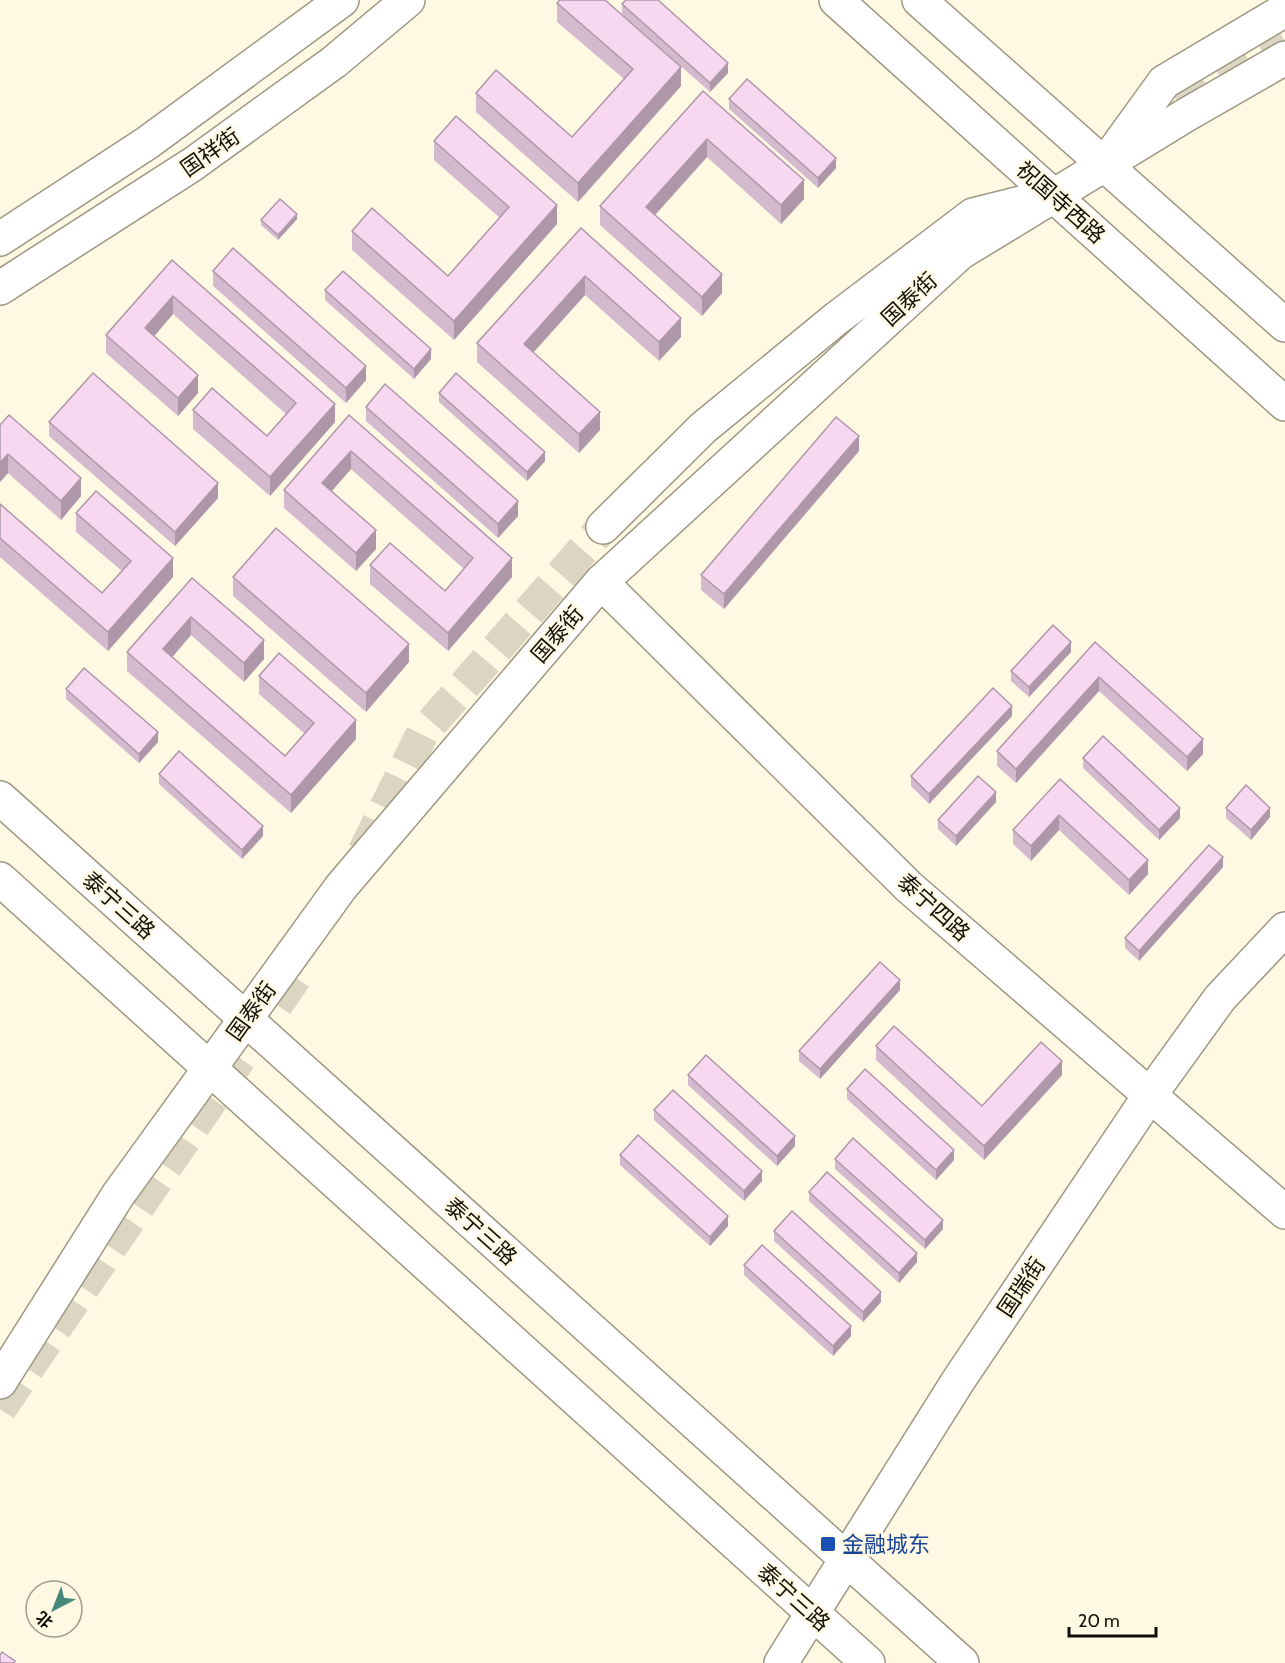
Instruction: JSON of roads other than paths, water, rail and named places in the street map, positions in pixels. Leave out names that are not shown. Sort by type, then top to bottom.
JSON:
[{"type":"street","name":"国祥街","points":[[0,239],[147,143],[342,0]]},
{"type":"street","name":"国祥街","points":[[0,288],[194,164],[334,62],[408,0]]},
{"type":"street","name":"祝国寺西路","points":[[836,0],[1285,404]]},
{"type":"street","points":[[919,0],[1285,325]]},
{"type":"street","points":[[1104,165],[1164,82],[1285,10]]},
{"type":"street","name":"国泰街","points":[[0,1382],[118,1195],[341,887],[602,582],[960,253],[1053,195],[1285,58]]},
{"type":"street","points":[[603,527],[703,429],[837,318],[973,215],[1053,195]]},
{"type":"street","name":"泰宁四路","points":[[602,582],[909,887],[1285,1212]]},
{"type":"street","name":"泰宁三路","points":[[0,798],[962,1663]]},
{"type":"street","name":"泰宁三路","points":[[0,879],[868,1663]]},
{"type":"street","name":"国瑞街","points":[[781,1663],[958,1381],[1150,1095],[1220,998],[1285,929]]},
{"type":"tunnel","points":[[1139,131],[1196,86],[1285,42]]},
{"type":"tunnel","points":[[364,852],[422,734],[603,527]]},
{"type":"tunnel","points":[[0,1409],[299,972]]},
{"type":"place","name":"金融城东","points":[[828,1544]]}]
